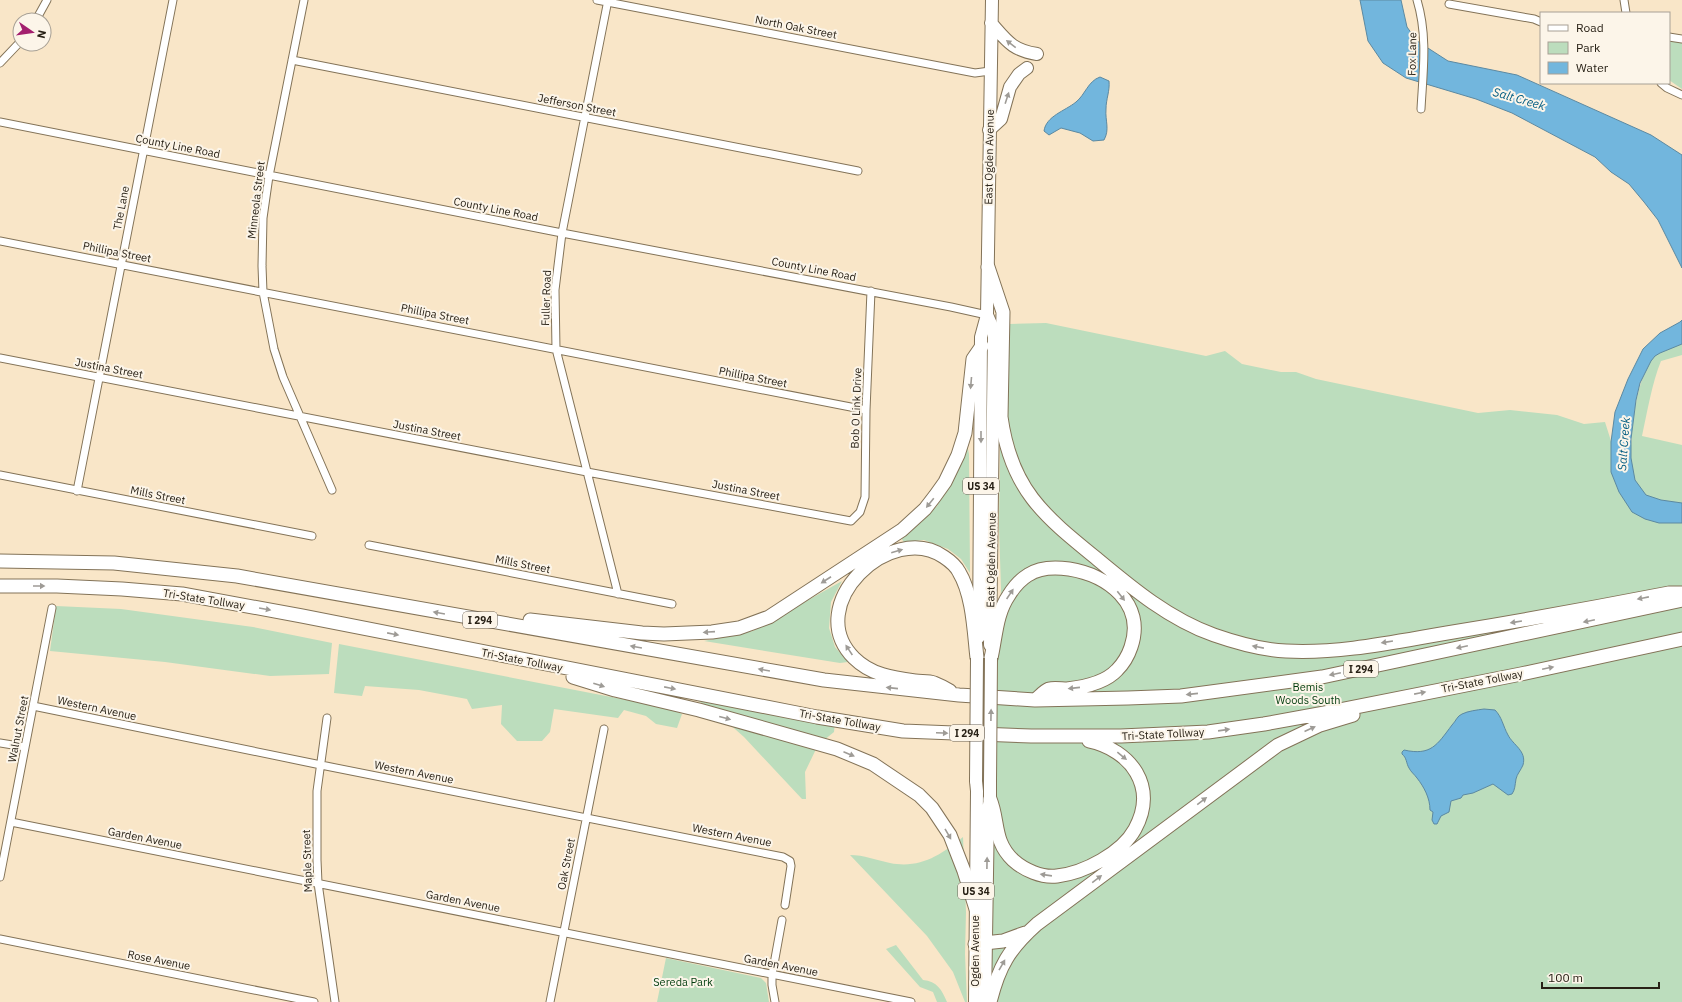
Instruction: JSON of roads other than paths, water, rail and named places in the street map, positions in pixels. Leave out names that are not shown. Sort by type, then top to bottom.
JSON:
[{"type":"highway","points":[[988,266],[1003,312],[1002,417],[1004,433],[1010,458],[1028,493],[1049,519],[1137,592],[1164,610],[1195,626],[1212,634],[1258,647],[1284,651],[1330,651],[1529,620],[1669,593],[1682,593]]},
{"type":"highway","points":[[461,616],[481,615],[642,633],[664,634],[712,632],[739,628],[769,617],[902,530],[925,509],[945,482],[958,455],[965,433],[973,359],[982,346]]},
{"type":"highway","points":[[959,695],[934,683],[900,679],[874,672],[854,657],[843,641],[838,624],[840,604],[845,592],[860,572],[891,553],[908,548],[924,549],[939,554],[958,570],[965,582],[977,658]]},
{"type":"highway","name":"I 294","points":[[0,561],[114,563],[237,576],[824,680],[959,695],[1035,700],[1181,696],[1322,677],[1682,600]]},
{"type":"highway","points":[[991,658],[996,640],[996,626],[1002,608],[1018,583],[1028,575],[1050,568],[1070,569],[1098,577],[1115,588],[1123,597],[1130,609],[1134,629],[1133,641],[1124,663],[1116,671],[1099,682],[1084,687],[1049,690],[1035,700]]},
{"type":"highway","name":"Tri-State Tollway","points":[[0,586],[58,586],[182,594],[302,616],[817,717],[903,731],[1031,736],[1122,736],[1208,732],[1264,724],[1521,674],[1682,639]]},
{"type":"highway","points":[[522,660],[615,690],[699,710],[837,749],[873,764],[919,795],[932,808],[950,835],[964,871],[976,909]]},
{"type":"highway","points":[[990,1002],[999,971],[1016,944],[1071,898],[1278,745],[1320,725],[1362,712],[1399,697]]},
{"type":"highway","points":[[990,799],[995,810],[998,836],[1007,853],[1022,867],[1043,875],[1056,876],[1069,874],[1101,861],[1115,851],[1135,829],[1143,808],[1142,789],[1136,772],[1121,754],[1099,743],[1085,740],[1031,736]]},
{"type":"highway","points":[[980,944],[1003,941],[1030,931]]},
{"type":"main road","name":"East Ogden Avenue","points":[[976,781],[977,658],[980,635],[981,337],[987,315],[992,0]]},
{"type":"main road","points":[[991,24],[1009,43],[1022,51],[1037,54]]},
{"type":"main road","points":[[990,130],[1000,119],[1010,87],[1019,74],[1027,68]]},
{"type":"main road","name":"East Ogden Avenue","points":[[987,315],[994,331],[990,625],[990,782]]},
{"type":"main road","name":"Ogden Avenue","points":[[976,781],[976,909],[985,1002]]},
{"type":"main road","name":"Ogden Avenue","points":[[975,1002],[990,782]]},
{"type":"street","name":"The Lane","points":[[77,491],[173,0]]},
{"type":"street","name":"Minneola Street","points":[[304,0],[269,176],[263,218],[261,241],[263,292],[274,350],[283,377],[332,490]]},
{"type":"street","name":"North Oak Street","points":[[597,0],[973,73],[990,71]]},
{"type":"street","name":"Fox Lane","points":[[1416,0],[1422,20],[1424,43],[1420,109]]},
{"type":"street","points":[[1624,0],[1626,12]]},
{"type":"street","points":[[40,12],[46,1]]},
{"type":"street","name":"Fuller Road","points":[[608,1],[562,233],[555,290],[556,349],[618,594]]},
{"type":"street","points":[[1449,4],[1534,19],[1540,22]]},
{"type":"street","points":[[1670,37],[1682,39]]},
{"type":"street","points":[[0,63],[12,50]]},
{"type":"street","name":"Jefferson Street","points":[[292,60],[858,171]]},
{"type":"street","points":[[1662,84],[1682,96]]},
{"type":"street","name":"County Line Road","points":[[0,122],[269,176],[987,315]]},
{"type":"street","name":"Phillipa Street","points":[[0,241],[866,410]]},
{"type":"street","name":"Bob O Link Drive","points":[[851,521],[860,512],[865,497],[866,410],[871,292]]},
{"type":"street","name":"Justina Street","points":[[0,358],[587,472],[851,521]]},
{"type":"street","name":"Mills Street","points":[[0,475],[312,536]]},
{"type":"street","name":"Mills Street","points":[[370,545],[672,604]]},
{"type":"street","name":"Walnut Street","points":[[0,877],[52,608]]},
{"type":"street","name":"Western Avenue","points":[[33,706],[783,857],[790,861],[791,870],[785,905]]},
{"type":"street","name":"Maple Street","points":[[327,718],[317,791],[318,884],[335,1002]]},
{"type":"street","name":"Oak Street","points":[[550,1002],[604,729]]},
{"type":"street","points":[[0,743],[25,747]]},
{"type":"street","name":"Garden Avenue","points":[[11,822],[911,1002]]},
{"type":"street","points":[[775,1002],[772,975],[782,920]]},
{"type":"street","name":"Rose Avenue","points":[[0,939],[314,1002]]},
{"type":"water","name":"Salt Creek","points":[[1360,0],[1401,0],[1407,27],[1417,41],[1448,61],[1517,75],[1651,135],[1682,155],[1682,268],[1658,220],[1644,202],[1629,184],[1611,172],[1595,157],[1512,113],[1476,99],[1406,78],[1383,63],[1368,41]]},
{"type":"water","points":[[1100,77],[1109,81],[1106,109],[1107,132],[1104,140],[1093,141],[1080,133],[1061,128],[1049,135],[1044,131],[1048,121],[1076,102],[1092,82]]},
{"type":"water","name":"Salt Creek","points":[[1682,320],[1682,344],[1655,356],[1640,383],[1636,400],[1631,439],[1631,458],[1635,480],[1646,495],[1661,500],[1682,503],[1682,523],[1659,523],[1645,519],[1632,512],[1619,492],[1611,472],[1611,442],[1615,412],[1628,379],[1643,349],[1660,333]]},
{"type":"water","points":[[1484,709],[1495,710],[1510,739],[1519,748],[1523,756],[1523,765],[1517,777],[1514,791],[1512,794],[1508,795],[1493,784],[1473,793],[1463,795],[1461,798],[1451,801],[1449,812],[1441,816],[1437,824],[1434,824],[1432,820],[1433,812],[1430,810],[1426,793],[1420,781],[1408,766],[1402,752],[1404,750],[1427,750],[1442,738],[1460,715],[1470,711]]},
{"type":"park label","name":"Bemis Woods South","points":[[1308,693]]},
{"type":"park label","name":"Sereda Park","points":[[683,982]]}]
